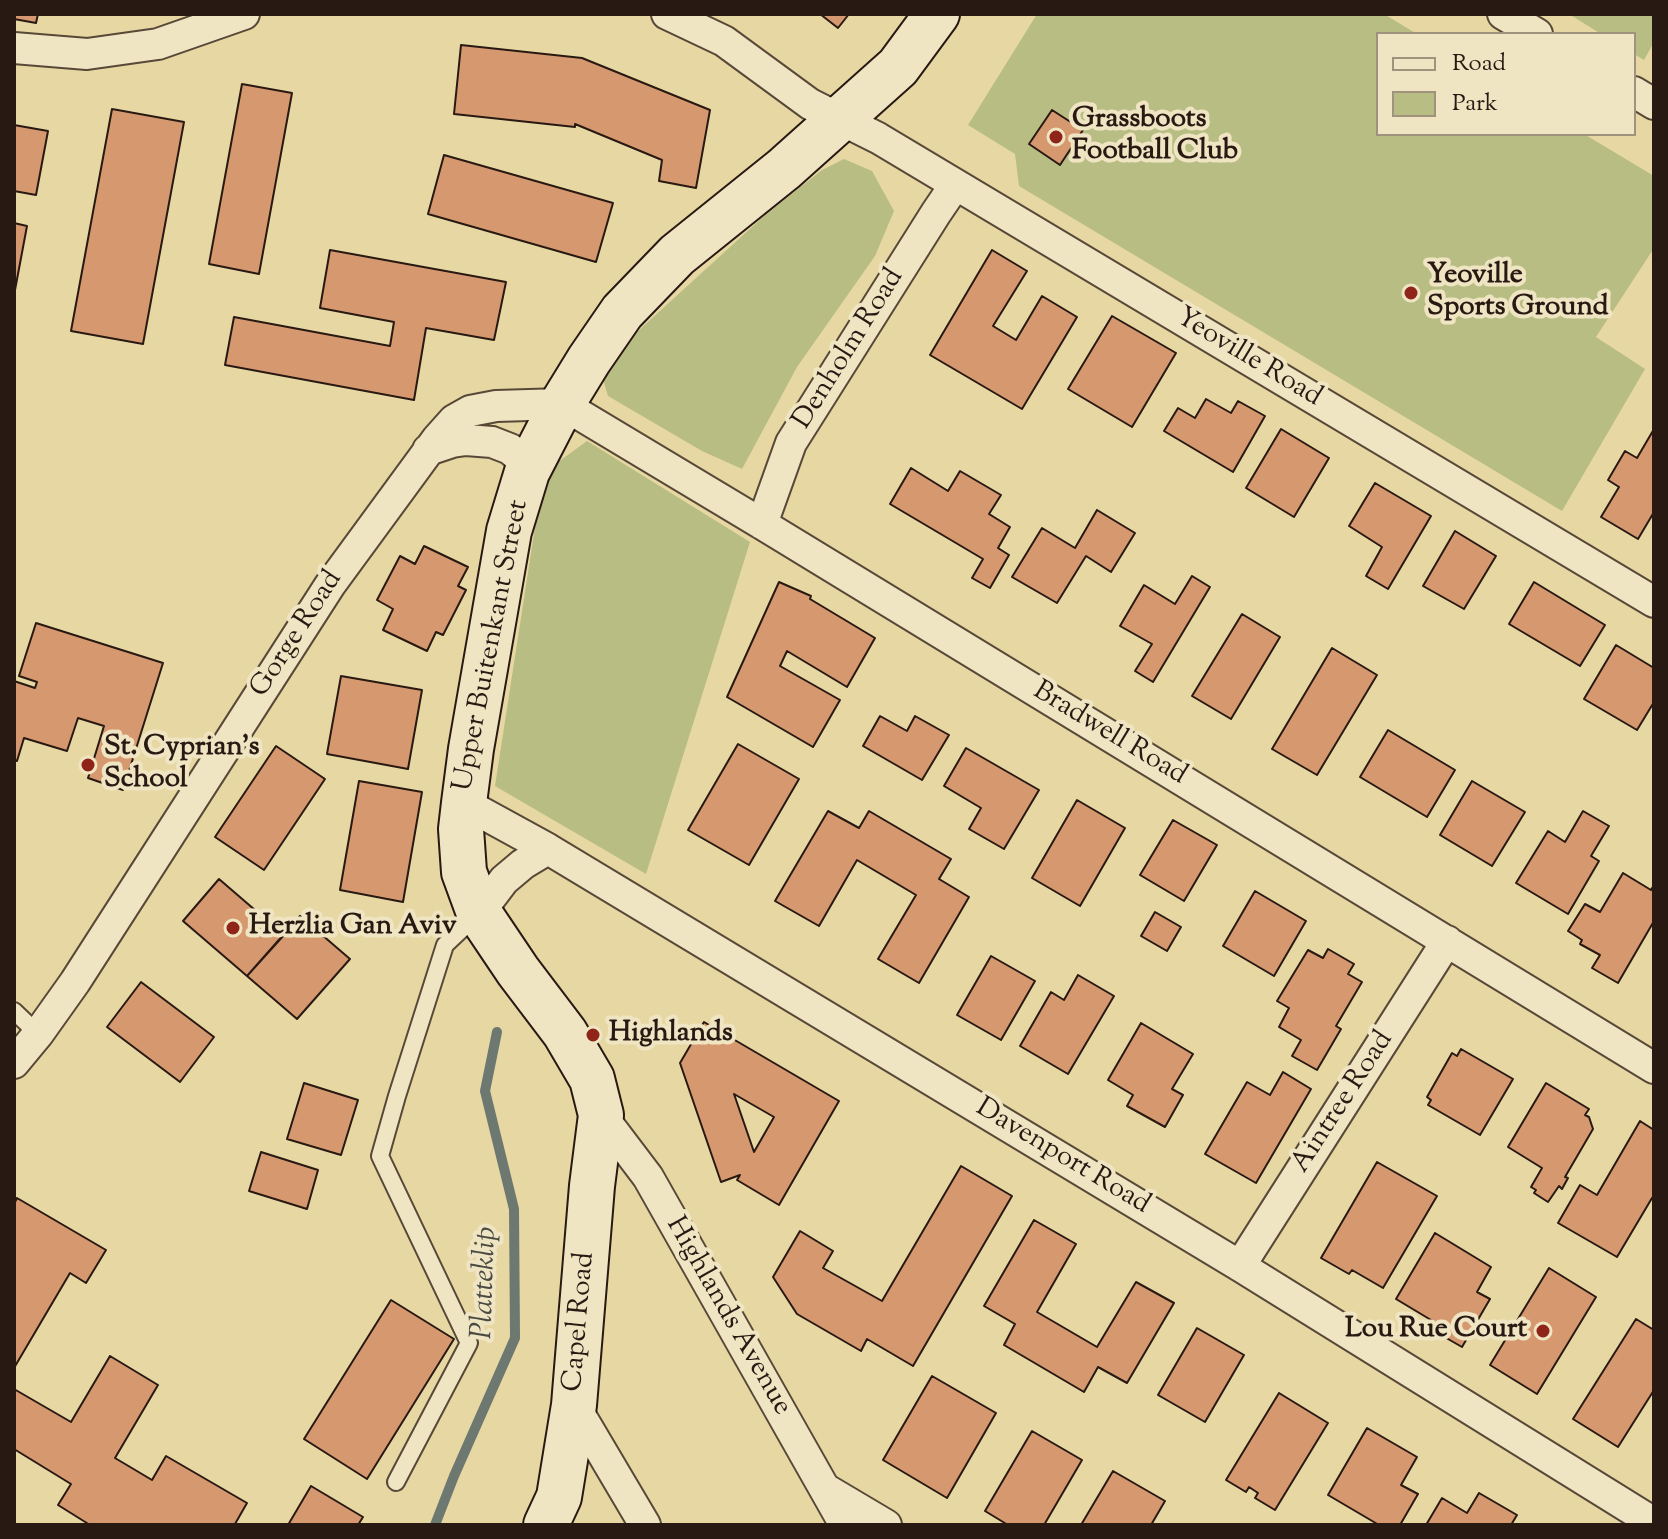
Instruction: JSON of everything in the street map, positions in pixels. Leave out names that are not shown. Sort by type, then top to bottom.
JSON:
[{"type":"street","points":[[14,48],[87,54],[158,44],[244,14]]},
{"type":"street","name":"Yeoville Road","points":[[667,14],[724,41],[810,104],[878,138],[1654,602]]},
{"type":"street","name":"Upper Buitenkant Street","points":[[601,1115],[592,1079],[565,1033],[479,913],[464,872],[461,829],[471,749],[509,531],[527,472],[562,404],[622,312],[677,255],[774,178],[898,67],[937,14]]},
{"type":"street","points":[[1503,14],[1534,32]]},
{"type":"street","points":[[1636,93],[1654,104]]},
{"type":"street","name":"Denholm Road","points":[[762,524],[791,443],[955,185]]},
{"type":"street","name":"Gorge Road","points":[[14,1063],[75,982],[330,585],[428,450],[454,420],[470,411],[496,406],[562,404]]},
{"type":"street","name":"Bradwell Road","points":[[562,404],[1654,1068]]},
{"type":"street","points":[[428,450],[466,440],[492,442],[517,455],[527,472]]},
{"type":"street","name":"Davenport Road","points":[[464,803],[548,849],[1240,1266],[1654,1523]]},
{"type":"street","points":[[479,913],[504,880],[548,849]]},
{"type":"street","name":"Aintree Road","points":[[1240,1266],[1447,941]]},
{"type":"street","name":"Capel Road","points":[[546,1525],[559,1497],[574,1405],[601,1115]]},
{"type":"street","name":"Highlands Avenue","points":[[601,1115],[648,1177],[845,1525]]},
{"type":"street","points":[[574,1405],[645,1525]]},
{"type":"street","points":[[825,1489],[886,1525]]},
{"type":"lane","points":[[396,1482],[469,1343],[380,1156],[445,945],[479,913]]},
{"type":"lane","points":[[14,1011],[38,1034]]},
{"type":"green space","name":"Yeoville Sports Ground","points":[[1037,14],[1384,14],[1414,32],[1376,32],[1376,136],[1587,136],[1654,176],[1654,248],[1596,337],[1645,369],[1562,511],[1019,186],[1015,154],[968,125]]},
{"type":"green space","points":[[1569,14],[1654,14],[1654,42],[1644,60],[1636,55],[1636,32],[1598,32]]},
{"type":"green space","points":[[844,159],[872,171],[894,211],[875,256],[797,367],[742,469],[702,451],[608,396],[601,373],[615,352],[764,216],[822,170]]},
{"type":"green space","points":[[587,441],[750,542],[646,874],[495,786],[535,527],[554,465]]},
{"type":"building","points":[[14,14],[38,14],[36,23],[14,19]]},
{"type":"building","points":[[820,14],[849,14],[838,28]]},
{"type":"building","points":[[461,45],[582,58],[710,110],[696,188],[659,181],[662,160],[575,124],[575,127],[454,114]]},
{"type":"building","points":[[242,84],[292,93],[259,274],[209,264]]},
{"type":"building","points":[[112,109],[184,122],[143,344],[71,331]]},
{"type":"building","name":"Grassboots Football Club","points":[[1052,110],[1083,130],[1060,165],[1029,144]]},
{"type":"building","points":[[14,125],[48,131],[36,195],[14,191]]},
{"type":"building","points":[[444,155],[613,203],[596,262],[428,214]]},
{"type":"building","points":[[14,223],[27,226],[15,290],[14,290]]},
{"type":"building","points":[[330,250],[506,282],[494,340],[426,328],[414,400],[225,365],[234,317],[390,346],[394,322],[320,308]]},
{"type":"building","points":[[992,250],[1027,271],[993,326],[1016,340],[1042,296],[1077,317],[1022,409],[930,355]]},
{"type":"building","points":[[1112,316],[1176,353],[1132,427],[1068,389]]},
{"type":"building","points":[[1206,399],[1231,413],[1238,401],[1265,416],[1233,472],[1164,431],[1178,408],[1195,418]]},
{"type":"building","points":[[1281,429],[1329,458],[1294,517],[1246,488]]},
{"type":"building","points":[[1654,429],[1654,512],[1638,539],[1601,517],[1619,487],[1608,480],[1625,451],[1637,458]]},
{"type":"building","points":[[911,468],[948,491],[960,471],[1001,495],[989,514],[1010,527],[998,548],[1009,555],[990,588],[972,578],[983,559],[890,504]]},
{"type":"building","points":[[1375,483],[1431,516],[1388,589],[1366,576],[1382,547],[1349,526]]},
{"type":"building","points":[[1097,510],[1135,533],[1111,572],[1086,556],[1057,603],[1012,577],[1042,528],[1075,548]]},
{"type":"building","points":[[1455,531],[1496,556],[1464,609],[1423,586]]},
{"type":"building","points":[[424,546],[468,567],[458,586],[466,590],[443,635],[436,632],[427,651],[383,630],[393,609],[377,600],[400,556],[415,564]]},
{"type":"building","points":[[1192,576],[1210,587],[1153,682],[1135,671],[1152,644],[1120,626],[1144,585],[1175,604]]},
{"type":"building","points":[[779,582],[811,596],[810,599],[875,638],[847,687],[787,651],[780,666],[840,700],[813,747],[727,697]]},
{"type":"building","points":[[1534,582],[1605,625],[1580,666],[1509,624]]},
{"type":"building","points":[[1242,614],[1280,637],[1231,719],[1192,696]]},
{"type":"building","points":[[36,623],[163,663],[123,790],[88,778],[104,726],[78,718],[67,751],[24,738],[17,761],[14,760],[14,681],[35,688],[37,682],[19,676]]},
{"type":"building","points":[[1616,645],[1654,668],[1654,702],[1637,730],[1584,699]]},
{"type":"building","points":[[1332,648],[1377,675],[1317,775],[1272,749]]},
{"type":"building","points":[[341,676],[422,690],[408,769],[327,754]]},
{"type":"building","points":[[880,716],[907,731],[915,716],[949,735],[922,780],[863,746]]},
{"type":"building","points":[[1388,730],[1455,770],[1427,817],[1360,777]]},
{"type":"building","points":[[738,744],[799,779],[749,865],[688,830]]},
{"type":"building","points":[[276,746],[325,779],[264,870],[215,837]]},
{"type":"building","points":[[966,748],[1039,790],[1004,849],[969,829],[981,808],[944,786]]},
{"type":"building","points":[[359,781],[422,792],[403,902],[340,890]]},
{"type":"building","points":[[1472,781],[1525,812],[1492,866],[1440,835]]},
{"type":"building","points":[[1077,800],[1125,828],[1080,906],[1032,878]]},
{"type":"building","points":[[828,811],[859,828],[869,811],[951,859],[939,879],[969,897],[919,983],[878,959],[916,895],[857,860],[819,926],[775,901]]},
{"type":"building","points":[[1583,811],[1609,826],[1591,856],[1599,861],[1568,914],[1516,883],[1548,831],[1565,842]]},
{"type":"building","points":[[1173,820],[1217,845],[1184,901],[1140,875]]},
{"type":"building","points":[[1623,873],[1651,890],[1654,885],[1654,921],[1618,983],[1592,968],[1600,955],[1580,944],[1582,940],[1568,931],[1585,904],[1600,912]]},
{"type":"building","name":"Herzlia Gan Aviv","points":[[219,879],[284,935],[247,976],[183,921]]},
{"type":"building","points":[[1255,891],[1306,921],[1274,976],[1223,946]]},
{"type":"building","points":[[1155,912],[1181,927],[1167,951],[1141,936]]},
{"type":"building","points":[[300,916],[350,959],[297,1019],[247,976]]},
{"type":"building","points":[[1328,949],[1354,964],[1348,974],[1362,982],[1336,1026],[1341,1029],[1317,1070],[1292,1056],[1301,1040],[1279,1027],[1289,1008],[1277,1001],[1308,950],[1323,958]]},
{"type":"building","points":[[991,956],[1035,981],[1001,1040],[957,1015]]},
{"type":"building","points":[[1078,975],[1114,996],[1068,1074],[1020,1046],[1051,992],[1064,1000]]},
{"type":"building","points":[[141,982],[214,1037],[180,1082],[107,1027]]},
{"type":"building","points":[[704,1022],[839,1101],[779,1205],[737,1180],[740,1175],[721,1182],[680,1063]],"holes":[[[734,1094],[774,1117],[754,1152]]]},
{"type":"building","points":[[1141,1023],[1193,1054],[1172,1089],[1183,1095],[1165,1127],[1127,1106],[1133,1095],[1108,1080]]},
{"type":"building","points":[[1461,1049],[1513,1079],[1480,1135],[1428,1105],[1431,1100],[1427,1097],[1452,1053],[1457,1056]]},
{"type":"building","points":[[1283,1072],[1311,1089],[1256,1183],[1205,1154],[1247,1082],[1270,1095]]},
{"type":"building","points":[[304,1083],[358,1100],[341,1155],[287,1139]]},
{"type":"building","points":[[1546,1083],[1589,1109],[1585,1115],[1589,1117],[1593,1129],[1565,1177],[1568,1178],[1562,1189],[1559,1186],[1548,1202],[1534,1193],[1536,1190],[1531,1187],[1542,1168],[1508,1147]]},
{"type":"building","points":[[1640,1121],[1654,1130],[1654,1200],[1652,1198],[1617,1257],[1558,1223],[1580,1185],[1597,1195]]},
{"type":"building","points":[[261,1152],[318,1170],[307,1209],[249,1191]]},
{"type":"building","points":[[1377,1162],[1437,1196],[1383,1288],[1352,1270],[1349,1274],[1321,1258]]},
{"type":"building","points":[[961,1166],[1012,1196],[913,1366],[867,1339],[861,1351],[797,1314],[773,1277],[800,1231],[833,1251],[823,1268],[882,1301]]},
{"type":"building","points":[[17,1198],[106,1250],[86,1283],[70,1273],[14,1368],[14,1204]]},
{"type":"building","points":[[1034,1220],[1076,1244],[1037,1312],[1097,1347],[1136,1282],[1174,1303],[1127,1383],[1098,1367],[1084,1392],[1004,1345],[1015,1324],[984,1306]]},
{"type":"building","points":[[1435,1233],[1491,1267],[1477,1292],[1490,1299],[1462,1347],[1441,1335],[1446,1329],[1396,1299]]},
{"type":"building","name":"Lou Rue Court","points":[[1549,1268],[1596,1297],[1537,1394],[1490,1365]]},
{"type":"building","points":[[391,1300],[454,1339],[367,1479],[304,1439]]},
{"type":"building","points":[[1636,1319],[1654,1330],[1654,1390],[1618,1447],[1573,1419]]},
{"type":"building","points":[[1197,1328],[1244,1355],[1205,1422],[1158,1395]]},
{"type":"building","points":[[110,1356],[158,1385],[115,1458],[152,1480],[166,1456],[247,1503],[235,1524],[238,1525],[90,1525],[58,1505],[71,1484],[14,1449],[14,1389],[71,1422]]},
{"type":"building","points":[[932,1376],[996,1413],[947,1498],[883,1460]]},
{"type":"building","points":[[1279,1393],[1328,1423],[1275,1510],[1255,1498],[1258,1493],[1249,1487],[1246,1492],[1226,1480]]},
{"type":"building","points":[[1367,1428],[1417,1457],[1401,1485],[1418,1494],[1400,1525],[1379,1525],[1328,1495]]},
{"type":"building","points":[[1032,1431],[1082,1460],[1044,1525],[1008,1525],[985,1511]]},
{"type":"building","points":[[1113,1471],[1165,1501],[1151,1525],[1081,1525]]},
{"type":"building","points":[[311,1486],[363,1517],[358,1525],[288,1525]]},
{"type":"building","points":[[1479,1493],[1517,1515],[1511,1525],[1426,1525],[1442,1498],[1467,1513]]},
{"type":"waterway","name":"Platteklip","points":[[435,1525],[515,1338],[514,1209],[485,1091],[497,1032]]},
{"type":"place","name":"Grassboots Football Club","points":[[1056,137]]},
{"type":"place","name":"Yeoville Sports Ground","points":[[1411,293]]},
{"type":"place","name":"St. Cyprian's School","points":[[88,765]]},
{"type":"place","name":"Herzlia Gan Aviv","points":[[233,928]]},
{"type":"place","name":"Highlands","points":[[593,1035]]},
{"type":"place","name":"Lou Rue Court","points":[[1543,1331]]}]
